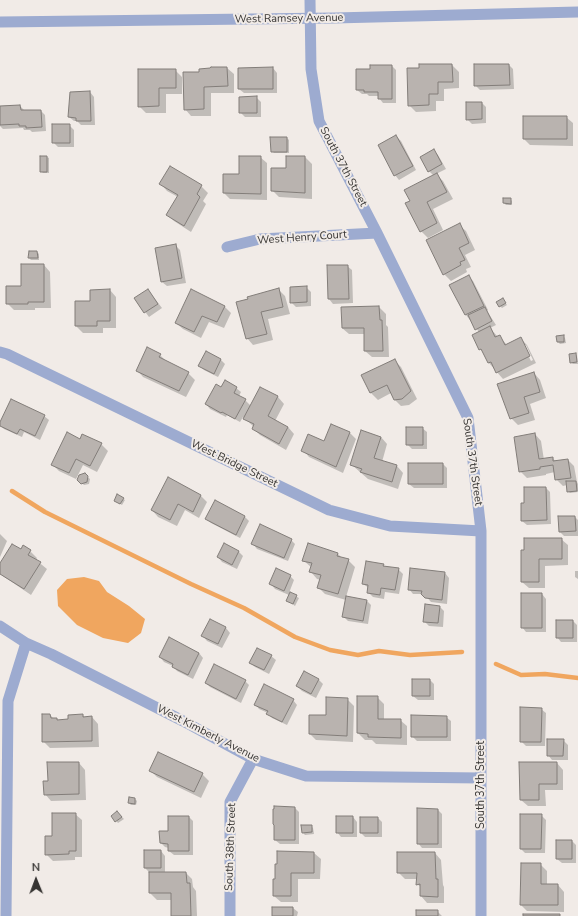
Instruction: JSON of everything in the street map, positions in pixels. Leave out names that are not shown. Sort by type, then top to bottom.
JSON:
[{"type":"street","name":"South 37th Street","points":[[310,0],[311,69],[319,121],[377,233],[468,418],[481,531],[480,916]]},
{"type":"street","name":"West Ramsey Avenue","points":[[0,22],[311,18],[578,12]]},
{"type":"street","name":"West Henry Court","points":[[227,247],[260,240],[377,233]]},
{"type":"street","name":"West Bridge Street","points":[[0,352],[7,354],[329,510],[390,526],[481,531]]},
{"type":"street","name":"West Kimberly Avenue","points":[[0,626],[26,643],[51,654],[253,759],[306,776],[481,778]]},
{"type":"street","points":[[6,916],[8,701],[26,643]]},
{"type":"street","name":"South 38th Street","points":[[230,916],[230,802],[253,759]]},
{"type":"shaded area","points":[[84,577],[99,581],[107,592],[129,606],[145,619],[141,633],[128,643],[103,638],[77,625],[58,606],[57,590],[67,579]]},
{"type":"building","points":[[419,64],[452,64],[453,82],[438,82],[438,94],[429,94],[429,105],[408,106],[407,68],[419,68]]},
{"type":"building","points":[[474,64],[509,64],[510,85],[474,86]]},
{"type":"building","points":[[370,65],[392,65],[392,99],[378,99],[378,92],[364,92],[364,90],[356,90],[356,69],[370,69]]},
{"type":"building","points":[[227,67],[228,86],[204,87],[204,109],[184,110],[183,72],[199,72],[199,69]]},
{"type":"building","points":[[273,67],[273,89],[238,89],[238,68]]},
{"type":"building","points":[[138,69],[176,69],[176,88],[159,88],[159,106],[138,107]]},
{"type":"building","points":[[90,91],[91,121],[76,121],[76,118],[68,117],[70,92]]},
{"type":"building","points":[[257,96],[257,113],[239,113],[239,97]]},
{"type":"building","points":[[466,102],[482,102],[482,119],[466,120]]},
{"type":"building","points":[[20,105],[21,110],[41,110],[42,127],[26,128],[26,126],[19,126],[19,124],[0,125],[0,106]]},
{"type":"building","points":[[523,116],[567,116],[567,139],[523,139]]},
{"type":"building","points":[[52,124],[70,124],[70,143],[52,143]]},
{"type":"building","points":[[396,135],[413,166],[394,176],[378,145]]},
{"type":"building","points":[[270,137],[287,137],[287,152],[271,152]]},
{"type":"building","points":[[434,149],[442,164],[428,172],[420,157]]},
{"type":"building","points":[[40,156],[47,156],[47,172],[40,172]]},
{"type":"building","points":[[239,156],[261,156],[261,194],[223,193],[223,174],[239,174]]},
{"type":"building","points":[[286,156],[305,156],[305,193],[271,191],[271,168],[286,168]]},
{"type":"building","points":[[170,166],[202,185],[197,194],[200,197],[184,226],[166,215],[178,195],[159,184]]},
{"type":"building","points":[[437,173],[447,192],[427,202],[437,223],[420,232],[405,203],[410,201],[404,190]]},
{"type":"building","points":[[503,198],[511,198],[511,204],[503,203]]},
{"type":"building","points":[[460,223],[469,243],[459,248],[465,260],[460,262],[461,265],[443,275],[426,240]]},
{"type":"building","points":[[176,244],[182,278],[161,282],[155,248]]},
{"type":"building","points":[[29,251],[37,251],[38,258],[28,258]]},
{"type":"building","points":[[21,264],[44,264],[44,302],[6,304],[6,286],[21,286]]},
{"type":"building","points":[[327,265],[348,265],[349,299],[328,299]]},
{"type":"building","points":[[469,275],[484,306],[465,315],[449,285]]},
{"type":"building","points":[[307,286],[307,302],[290,303],[290,287]]},
{"type":"building","points":[[279,288],[283,307],[261,312],[267,334],[246,339],[236,302],[248,299],[247,297]]},
{"type":"building","points":[[110,289],[110,321],[97,321],[97,326],[75,326],[75,301],[90,301],[90,290]]},
{"type":"building","points":[[148,289],[158,304],[144,313],[134,298]]},
{"type":"building","points":[[191,289],[225,306],[217,322],[202,316],[194,332],[175,323]]},
{"type":"building","points":[[503,298],[506,303],[499,307],[496,302]]},
{"type":"building","points":[[379,306],[380,320],[382,320],[383,351],[364,351],[364,328],[342,328],[341,307]]},
{"type":"building","points":[[485,307],[492,321],[475,330],[468,315]]},
{"type":"building","points":[[490,326],[495,337],[500,335],[505,345],[521,337],[530,356],[496,373],[491,362],[488,363],[481,349],[479,350],[472,335]]},
{"type":"building","points":[[564,335],[564,342],[557,342],[556,336]]},
{"type":"building","points":[[147,347],[161,354],[159,357],[189,372],[179,391],[136,371]]},
{"type":"building","points":[[206,351],[221,359],[214,374],[198,366]]},
{"type":"building","points":[[576,353],[577,362],[570,363],[569,354]]},
{"type":"building","points":[[395,359],[411,391],[402,399],[394,400],[387,385],[370,393],[361,375]]},
{"type":"building","points":[[534,372],[540,392],[524,397],[529,413],[510,419],[497,384]]},
{"type":"building","points":[[225,380],[237,387],[234,393],[246,399],[235,419],[205,404],[216,384],[221,387]]},
{"type":"building","points":[[260,387],[278,396],[268,416],[288,427],[279,444],[252,429],[254,424],[243,419]]},
{"type":"building","points":[[11,399],[45,415],[35,436],[20,429],[17,434],[0,426],[0,422]]},
{"type":"building","points":[[331,424],[350,432],[336,467],[301,451],[308,434],[324,441]]},
{"type":"building","points":[[406,427],[423,427],[423,445],[406,445]]},
{"type":"building","points":[[361,430],[381,437],[374,458],[397,465],[392,482],[360,472],[362,469],[350,465]]},
{"type":"building","points":[[67,432],[80,439],[82,434],[102,443],[90,466],[76,459],[69,473],[51,465]]},
{"type":"building","points":[[535,433],[539,459],[553,457],[553,461],[568,459],[571,478],[555,480],[553,465],[540,467],[540,469],[519,472],[514,437]]},
{"type":"building","points":[[408,463],[443,463],[443,484],[408,484]]},
{"type":"building","points":[[85,473],[88,476],[87,482],[81,484],[77,480],[79,475]]},
{"type":"building","points":[[168,477],[201,495],[193,512],[178,504],[170,520],[151,510]]},
{"type":"building","points":[[566,481],[576,481],[577,491],[567,492]]},
{"type":"building","points":[[524,487],[546,487],[547,520],[521,521],[521,503],[524,503]]},
{"type":"building","points":[[117,494],[124,498],[120,504],[114,501]]},
{"type":"building","points":[[215,500],[245,516],[236,535],[205,519]]},
{"type":"building","points":[[558,516],[575,516],[576,531],[559,532]]},
{"type":"building","points":[[260,524],[292,539],[284,558],[251,544]]},
{"type":"building","points":[[524,538],[562,538],[562,559],[539,559],[539,582],[521,582],[521,550],[524,550]]},
{"type":"building","points":[[224,543],[239,551],[232,565],[217,557]]},
{"type":"building","points":[[308,543],[338,553],[337,556],[349,559],[338,594],[317,588],[321,575],[309,572],[312,563],[302,561]]},
{"type":"building","points":[[12,544],[21,549],[23,545],[31,550],[28,555],[41,562],[24,589],[0,574],[0,563]]},
{"type":"building","points":[[366,561],[384,564],[383,566],[399,568],[395,590],[381,588],[380,595],[367,593],[368,585],[362,584]]},
{"type":"building","points":[[276,568],[291,575],[284,591],[269,584]]},
{"type":"building","points":[[410,568],[445,572],[442,600],[425,598],[421,594],[422,591],[408,590]]},
{"type":"building","points":[[290,592],[297,595],[293,604],[286,601]]},
{"type":"building","points":[[521,593],[542,593],[542,628],[521,628]]},
{"type":"building","points":[[346,596],[367,600],[363,621],[342,617]]},
{"type":"building","points":[[425,604],[440,606],[438,623],[423,622]]},
{"type":"building","points":[[210,619],[226,627],[218,644],[201,636]]},
{"type":"building","points":[[556,620],[573,620],[573,638],[556,638]]},
{"type":"building","points":[[169,637],[199,653],[188,675],[172,667],[173,664],[159,657]]},
{"type":"building","points":[[257,648],[272,655],[264,670],[249,663]]},
{"type":"building","points":[[214,664],[246,680],[236,699],[205,683]]},
{"type":"building","points":[[304,671],[319,679],[311,694],[296,686]]},
{"type":"building","points":[[412,679],[430,679],[430,696],[412,696]]},
{"type":"building","points":[[264,684],[294,699],[282,722],[266,714],[268,711],[254,705]]},
{"type":"building","points":[[357,696],[378,696],[378,719],[401,719],[401,738],[368,737],[368,734],[357,733]]},
{"type":"building","points":[[326,697],[348,698],[347,736],[309,734],[309,715],[326,715]]},
{"type":"building","points":[[520,707],[542,708],[541,742],[520,742]]},
{"type":"building","points":[[42,714],[50,714],[51,718],[57,718],[57,720],[68,719],[68,715],[83,714],[83,717],[92,716],[92,741],[42,742]]},
{"type":"building","points":[[411,715],[447,716],[447,737],[411,737]]},
{"type":"building","points":[[547,739],[564,739],[563,756],[547,756]]},
{"type":"building","points":[[158,752],[203,773],[194,792],[149,771]]},
{"type":"building","points":[[47,762],[79,762],[79,794],[44,795],[43,781],[48,781]]},
{"type":"building","points":[[519,762],[557,762],[557,784],[539,784],[539,800],[520,800]]},
{"type":"building","points":[[129,797],[135,798],[135,804],[128,803]]},
{"type":"building","points":[[274,806],[295,807],[295,840],[274,840]]},
{"type":"building","points":[[417,808],[438,809],[438,844],[417,844]]},
{"type":"building","points":[[117,811],[122,817],[115,822],[111,816]]},
{"type":"building","points":[[52,813],[76,813],[76,851],[69,851],[69,854],[45,855],[45,836],[52,836]]},
{"type":"building","points":[[520,814],[542,814],[541,849],[520,849]]},
{"type":"building","points":[[168,816],[189,816],[189,851],[168,851],[168,844],[160,843],[159,831],[168,831]]},
{"type":"building","points":[[336,816],[353,816],[353,833],[336,833]]},
{"type":"building","points":[[360,817],[378,817],[378,833],[360,833]]},
{"type":"building","points":[[301,825],[312,825],[312,832],[302,833]]},
{"type":"building","points":[[556,840],[572,840],[572,859],[556,859]]},
{"type":"building","points":[[144,850],[161,850],[161,868],[144,868]]},
{"type":"building","points":[[277,851],[314,852],[314,873],[291,873],[291,896],[273,896],[273,879],[275,879]]},
{"type":"building","points":[[397,852],[435,852],[438,897],[420,896],[420,884],[416,885],[417,873],[397,873]]},
{"type":"building","points":[[521,863],[541,863],[541,884],[558,884],[558,905],[520,905]]},
{"type":"building","points":[[149,872],[186,872],[187,883],[190,883],[191,916],[171,916],[171,893],[149,893]]},
{"type":"building","points":[[272,907],[293,907],[293,916],[272,916]]},
{"type":"building","points":[[416,910],[438,910],[438,916],[416,916]]},
{"type":"building","points":[[523,914],[560,914],[560,916],[523,916]]},
{"type":"waterway","points":[[12,491],[45,512],[191,584],[244,608],[295,637],[330,650],[358,655],[379,651],[410,655],[462,652]]},
{"type":"waterway","points":[[496,664],[521,675],[545,674],[578,678]]}]
